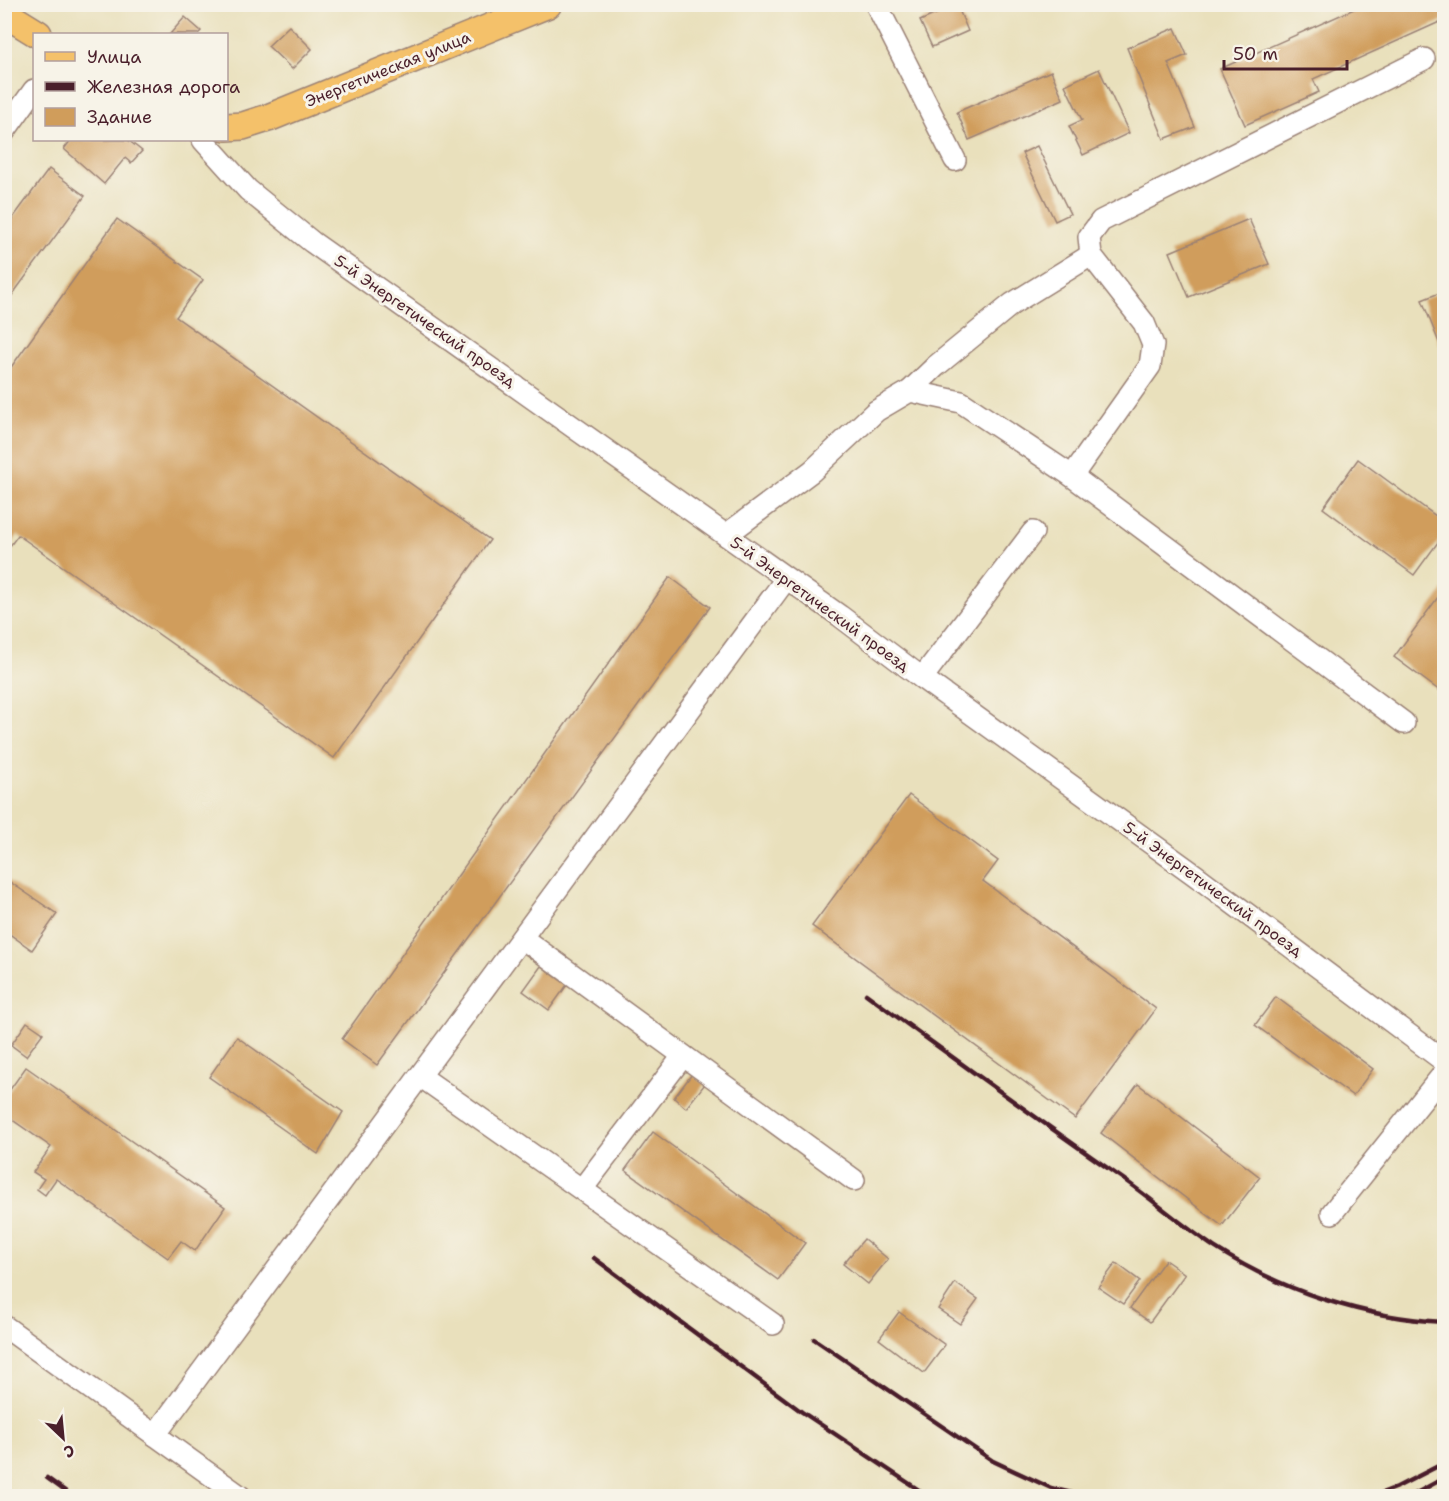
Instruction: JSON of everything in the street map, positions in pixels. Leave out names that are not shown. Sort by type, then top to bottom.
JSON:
[{"type":"main road","name":"Энергетическая улица","points":[[228,127],[243,126],[268,118],[519,10],[548,4]]},
{"type":"main road","points":[[4,13],[36,33]]},
{"type":"street","points":[[876,4],[955,160]]},
{"type":"street","points":[[1072,476],[1150,366],[1154,345],[1144,323],[1091,255],[1089,237],[1101,220],[1424,59]]},
{"type":"street","points":[[4,132],[33,91]]},
{"type":"street","name":"5-й Энергетический проезд","points":[[204,141],[248,190],[312,242],[840,616],[1195,875],[1444,1061]]},
{"type":"street","points":[[726,536],[812,471],[876,411],[910,391],[928,372],[1012,304],[1091,255]]},
{"type":"street","points":[[910,391],[960,402],[1072,476],[1404,723]]},
{"type":"street","points":[[922,678],[1033,532]]},
{"type":"street","points":[[155,1435],[786,579]]},
{"type":"street","points":[[522,938],[854,1180]]},
{"type":"street","points":[[582,1189],[683,1056]]},
{"type":"street","points":[[1332,1213],[1444,1073]]},
{"type":"street","points":[[420,1076],[772,1324]]},
{"type":"street","points":[[4,1326],[240,1497]]},
{"type":"building","points":[[1365,4],[1440,4],[1444,20],[1313,79],[1319,92],[1245,125],[1220,69]]},
{"type":"building","points":[[957,5],[968,31],[932,47],[920,21]]},
{"type":"building","points":[[185,17],[201,31],[199,33],[171,33]]},
{"type":"building","points":[[289,26],[312,49],[292,69],[268,46]]},
{"type":"building","points":[[1175,28],[1187,55],[1168,63],[1195,127],[1164,139],[1127,48]]},
{"type":"building","points":[[1099,69],[1129,133],[1083,155],[1069,126],[1082,120],[1065,85]]},
{"type":"building","points":[[1051,71],[1063,99],[969,140],[957,112]]},
{"type":"building","points":[[70,141],[129,141],[142,151],[131,163],[125,158],[104,184],[64,149]]},
{"type":"building","points":[[1037,146],[1070,214],[1055,221],[1022,153]]},
{"type":"building","points":[[49,169],[85,196],[4,306],[4,230]]},
{"type":"building","points":[[117,219],[203,280],[176,317],[490,540],[334,758],[18,535],[4,554],[4,377]]},
{"type":"building","points":[[1249,219],[1269,264],[1189,297],[1170,252]]},
{"type":"building","points":[[1444,291],[1444,355],[1422,300]]},
{"type":"building","points":[[1358,459],[1444,522],[1444,534],[1414,575],[1323,508]]},
{"type":"building","points":[[670,577],[710,607],[377,1065],[342,1039]]},
{"type":"building","points":[[1444,589],[1444,685],[1440,691],[1394,657]]},
{"type":"building","points":[[909,795],[998,861],[983,881],[1156,1009],[1075,1119],[812,926]]},
{"type":"building","points":[[4,878],[57,914],[32,950],[4,930]]},
{"type":"building","points":[[541,966],[567,985],[549,1010],[523,991]]},
{"type":"building","points":[[1276,997],[1373,1069],[1353,1096],[1255,1025]]},
{"type":"building","points":[[27,1022],[43,1033],[26,1056],[11,1045]]},
{"type":"building","points":[[237,1037],[343,1112],[318,1154],[209,1077]]},
{"type":"building","points":[[26,1067],[225,1207],[195,1251],[181,1241],[168,1258],[56,1179],[45,1195],[37,1189],[44,1179],[33,1172],[51,1147],[4,1114],[4,1098]]},
{"type":"building","points":[[692,1074],[705,1084],[686,1108],[674,1098]]},
{"type":"building","points":[[1138,1084],[1260,1177],[1222,1226],[1101,1133]]},
{"type":"building","points":[[653,1132],[805,1243],[778,1280],[625,1170]]},
{"type":"building","points":[[864,1239],[888,1259],[868,1284],[843,1264]]},
{"type":"building","points":[[1165,1260],[1185,1274],[1150,1322],[1130,1308]]},
{"type":"building","points":[[1116,1263],[1140,1281],[1123,1304],[1098,1287]]},
{"type":"building","points":[[955,1283],[978,1299],[960,1324],[938,1309]]},
{"type":"building","points":[[899,1312],[945,1345],[924,1373],[879,1339]]},
{"type":"railway","points":[[866,994],[1214,1247],[1240,1263],[1267,1277],[1325,1300],[1384,1315],[1444,1322]]},
{"type":"railway","points":[[594,1258],[802,1412],[928,1496]]},
{"type":"railway","points":[[814,1339],[993,1461],[1051,1488],[1084,1496]]},
{"type":"railway","points":[[1374,1496],[1444,1463]]},
{"type":"railway","points":[[47,1478],[72,1496]]},
{"type":"railway","points":[[1411,1496],[1444,1478]]}]
